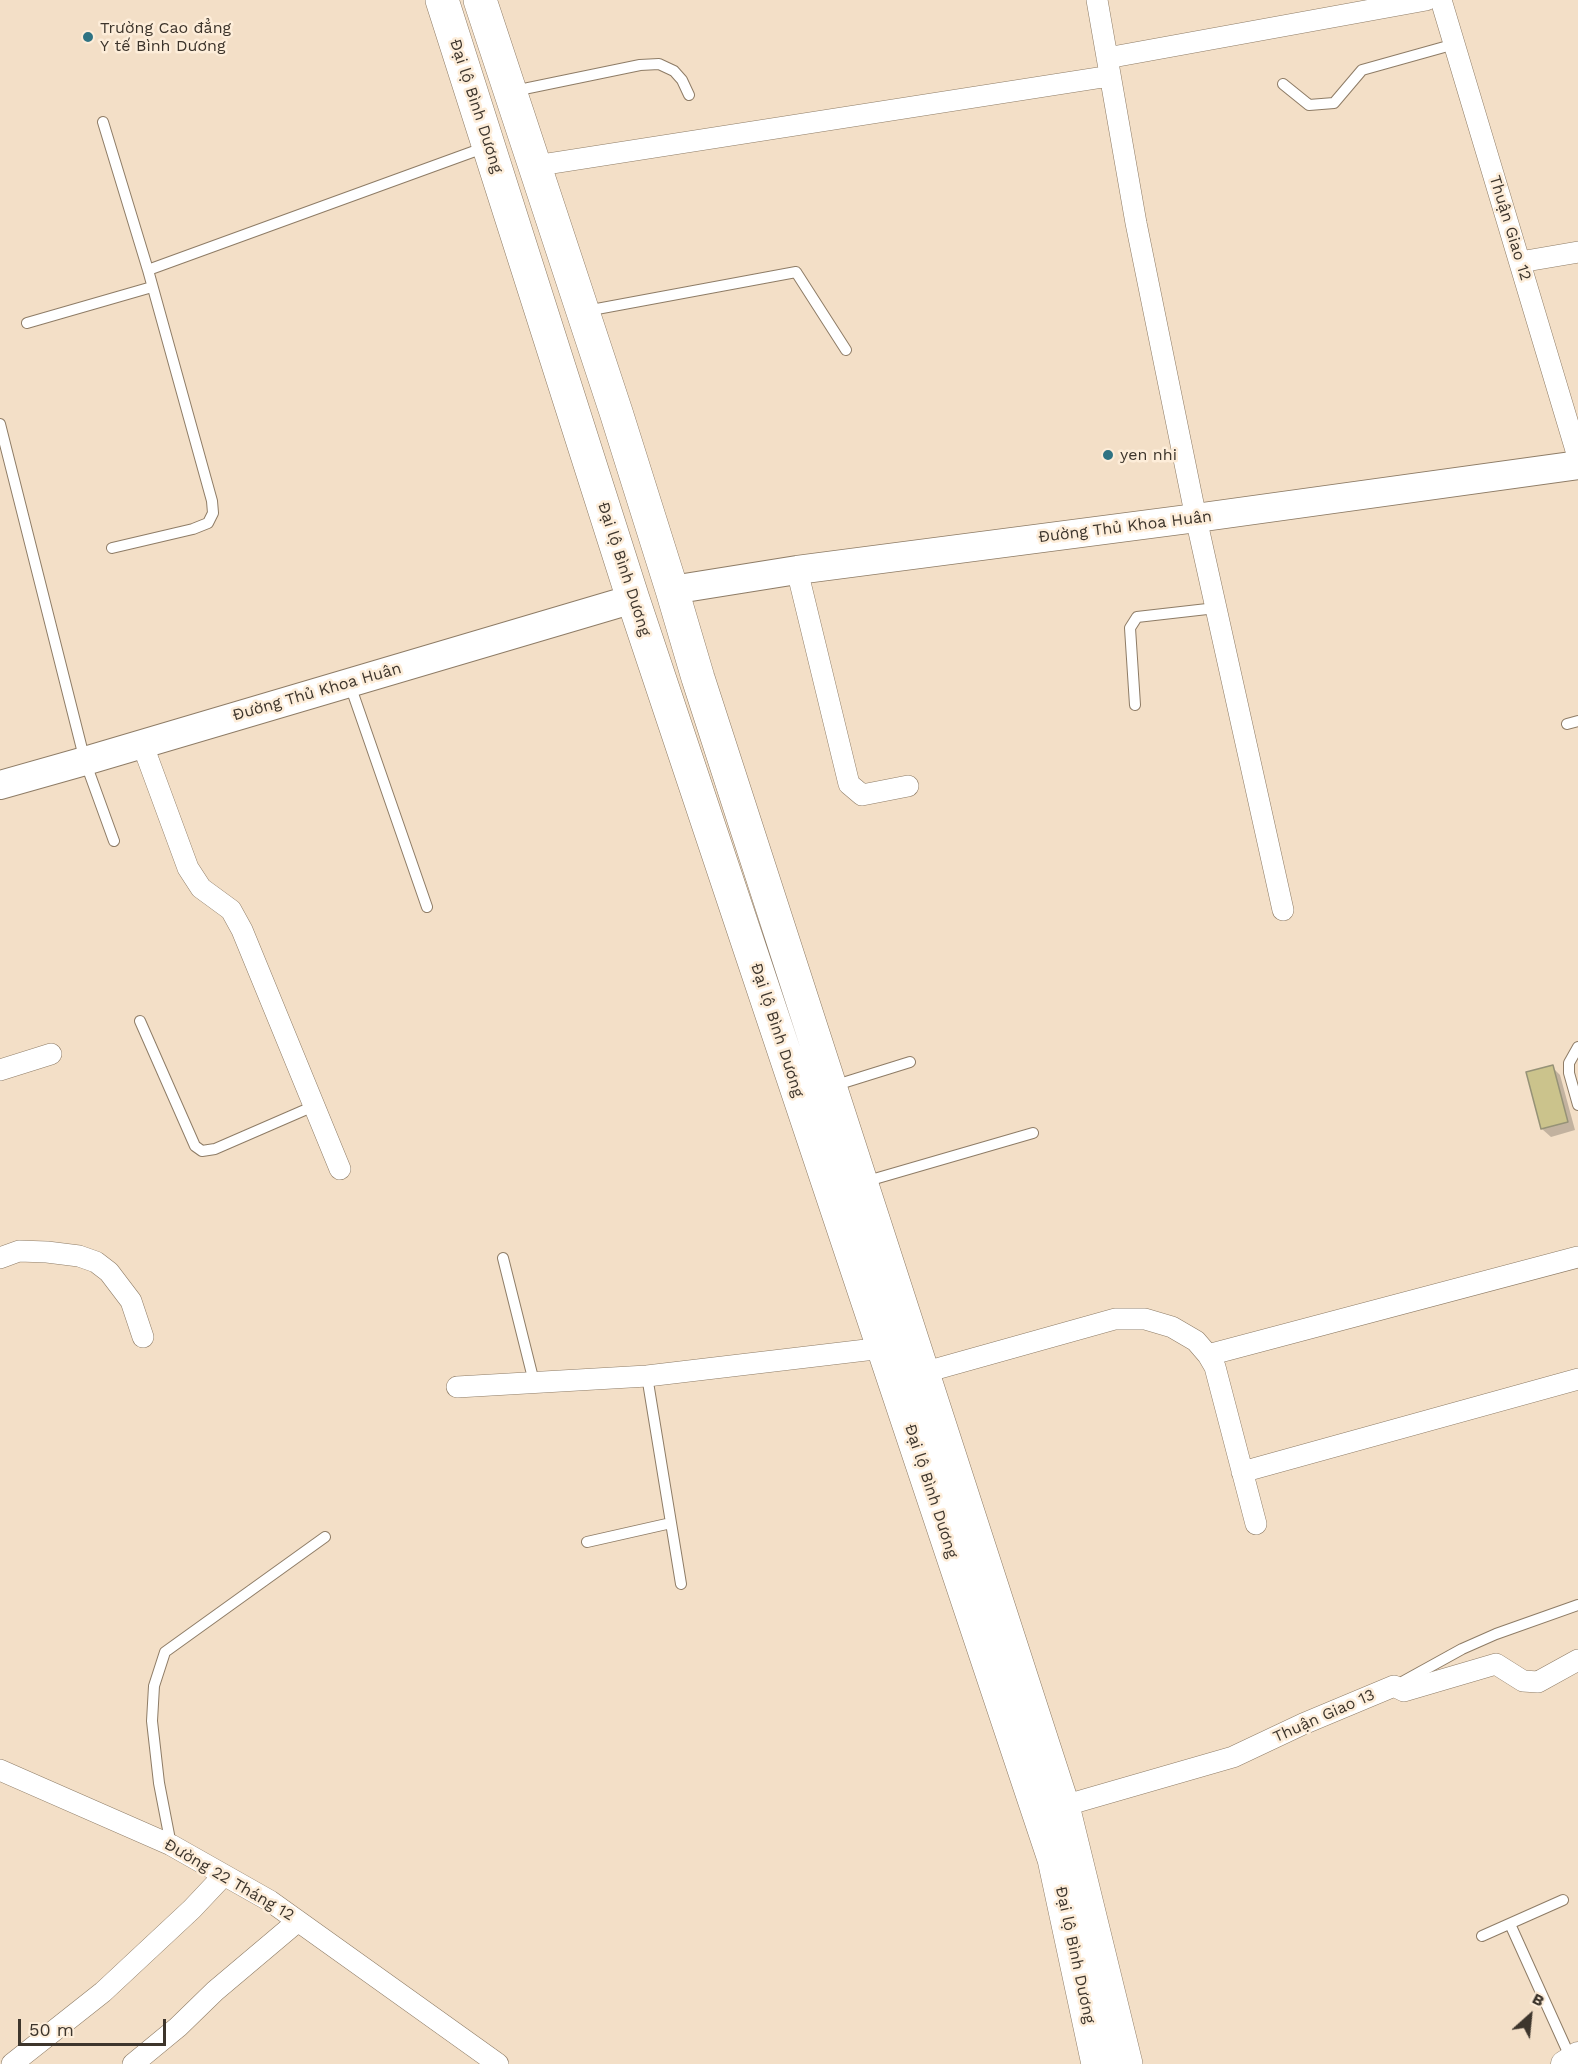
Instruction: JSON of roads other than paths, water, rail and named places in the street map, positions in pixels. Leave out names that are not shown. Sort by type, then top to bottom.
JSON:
[{"type":"highway","name":"Đại lộ Bình Dương","points":[[442,0],[633,599],[1054,1859],[1098,2064]]},
{"type":"highway","name":"Đại lộ Bình Dương","points":[[480,0],[1063,1806],[1126,2064]]},
{"type":"highway","points":[[633,599],[672,590]]},
{"type":"main road","name":"Đường Thủ Khoa Huân","points":[[672,590],[798,570],[1578,465]]},
{"type":"main road","name":"Đường Thủ Khoa Huân","points":[[0,785],[633,599]]},
{"type":"street","points":[[1097,0],[1136,223],[1196,518],[1283,910]]},
{"type":"street","points":[[534,166],[1109,67],[1426,0]]},
{"type":"street","name":"Thuận Giao 12","points":[[1442,0],[1578,457]]},
{"type":"street","points":[[1520,262],[1578,252]]},
{"type":"street","points":[[798,570],[849,784],[862,795],[908,786]]},
{"type":"street","points":[[142,743],[188,868],[201,888],[231,910],[242,930],[340,1169]]},
{"type":"street","points":[[0,1070],[51,1054]]},
{"type":"street","points":[[0,1257],[19,1251],[47,1252],[79,1256],[96,1262],[110,1272],[131,1301],[142,1337]]},
{"type":"street","points":[[1208,1355],[1578,1257]]},
{"type":"street","points":[[922,1373],[1115,1319],[1130,1318],[1160,1322],[1172,1327],[1196,1341],[1215,1367],[1256,1524]]},
{"type":"street","points":[[457,1387],[647,1376],[883,1348]]},
{"type":"street","points":[[1242,1472],[1578,1379]]},
{"type":"street","name":"Thuận Giao 13","points":[[1063,1806],[1233,1757],[1394,1686],[1404,1691],[1496,1664],[1523,1681],[1538,1682],[1578,1660]]},
{"type":"street","name":"Đường 22 Tháng 12","points":[[2,1775],[171,1845],[270,1901],[498,2064]]},
{"type":"street","points":[[12,2064],[103,1992],[192,1909],[224,1875]]},
{"type":"street","points":[[133,2064],[298,1921]]},
{"type":"lane","points":[[1283,84],[1309,105],[1334,103],[1362,70],[1455,44]]},
{"type":"lane","points":[[511,92],[640,65],[659,64],[674,71],[682,80],[689,95]]},
{"type":"lane","points":[[103,122],[148,270],[212,501],[213,513],[208,523],[193,529],[112,548]]},
{"type":"lane","points":[[148,270],[489,146]]},
{"type":"lane","points":[[582,311],[796,272],[846,350]]},
{"type":"lane","points":[[27,323],[152,287]]},
{"type":"lane","points":[[0,424],[85,761],[114,841]]},
{"type":"lane","points":[[1135,705],[1130,628],[1137,617],[1216,608]]},
{"type":"lane","points":[[349,682],[428,907]]},
{"type":"lane","points":[[140,1021],[195,1146],[202,1151],[215,1149],[314,1106]]},
{"type":"lane","points":[[1578,1047],[1569,1063],[1569,1073],[1578,1105]]},
{"type":"lane","points":[[830,1088],[910,1062]]},
{"type":"lane","points":[[861,1183],[1033,1133]]},
{"type":"lane","points":[[503,1258],[534,1382]]},
{"type":"lane","points":[[647,1376],[681,1584]]},
{"type":"lane","points":[[587,1542],[671,1523]]},
{"type":"lane","points":[[171,1845],[159,1783],[152,1720],[154,1686],[165,1652],[324,1538]]},
{"type":"lane","points":[[1394,1686],[1462,1649],[1496,1634],[1578,1605]]},
{"type":"lane","points":[[1482,1936],[1563,1900]]},
{"type":"lane","points":[[1510,1924],[1571,2059]]},
{"type":"place","name":"Trường Cao đẳng Y tế Bình Dương","points":[[88,37]]},
{"type":"place","name":"yen nhi","points":[[1108,455]]}]
